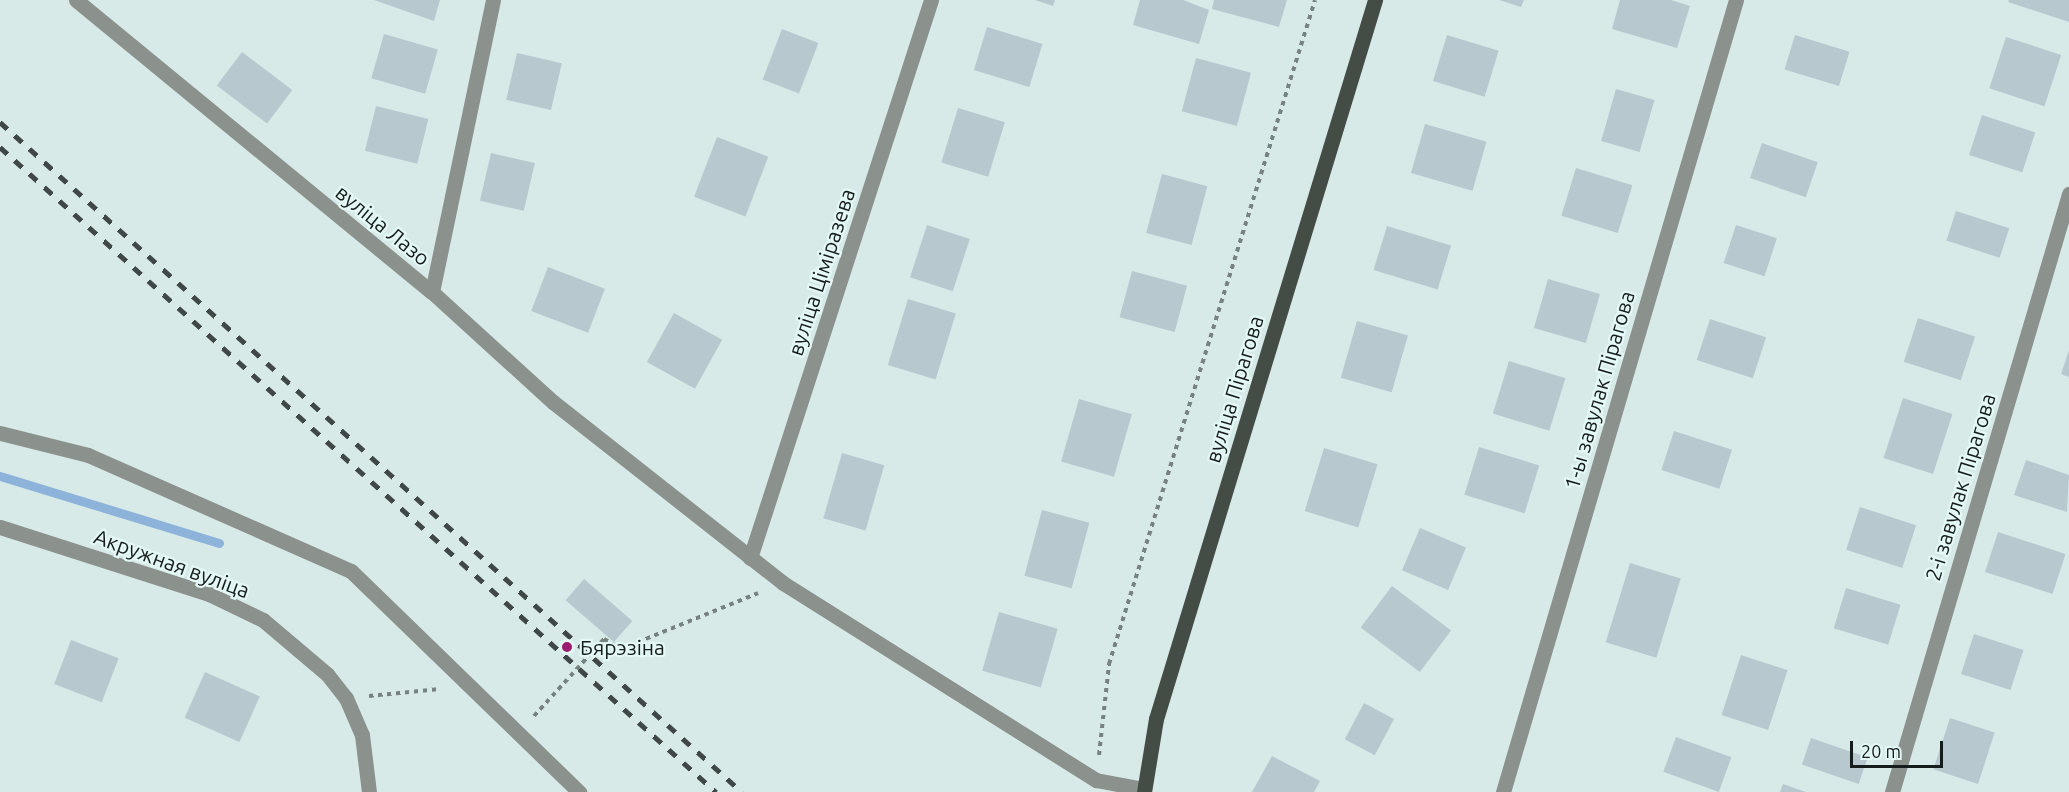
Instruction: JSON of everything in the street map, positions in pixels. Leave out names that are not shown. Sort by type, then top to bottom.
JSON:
[{"type":"main road","name":"вуліца Пірагова","points":[[1144,791],[1156,719],[1375,0]]},
{"type":"street","name":"вуліца Лазо","points":[[76,0],[432,292],[494,0]]},
{"type":"street","name":"вуліца Ціміразева","points":[[750,558],[931,0]]},
{"type":"street","name":"1-ы завулак Пірагова","points":[[1503,792],[1736,0]]},
{"type":"street","name":"2-і завулак Пірагова","points":[[1892,792],[2069,194]]},
{"type":"street","points":[[432,292],[553,402],[783,583],[1096,780],[1144,791]]},
{"type":"street","points":[[0,433],[88,455],[351,571],[579,792]]},
{"type":"street","name":"Акружная вуліца","points":[[0,527],[209,594],[263,620],[327,674],[346,698],[362,735],[369,792]]},
{"type":"path","points":[[1096,780],[1109,664],[1315,0]]},
{"type":"path","points":[[518,732],[604,639],[621,649],[783,583]]},
{"type":"path","points":[[346,698],[470,686]]},
{"type":"building","points":[[374,0],[440,0],[434,21]]},
{"type":"building","points":[[1035,0],[1055,0],[1053,6]]},
{"type":"building","points":[[1140,0],[1183,0],[1209,10],[1199,44],[1133,25]]},
{"type":"building","points":[[1214,0],[1287,0],[1279,27],[1212,9]]},
{"type":"building","points":[[1499,0],[1524,0],[1521,7]]},
{"type":"building","points":[[1620,0],[1671,0],[1690,6],[1677,48],[1612,29]]},
{"type":"building","points":[[2009,0],[2069,0],[2069,22],[2008,2]]},
{"type":"building","points":[[987,27],[1042,44],[1029,87],[974,70]]},
{"type":"building","points":[[782,29],[818,43],[799,93],[763,79]]},
{"type":"building","points":[[384,34],[438,49],[425,94],[371,78]]},
{"type":"building","points":[[1447,35],[1499,51],[1485,97],[1433,81]]},
{"type":"building","points":[[1795,35],[1850,52],[1839,86],[1784,69]]},
{"type":"building","points":[[2006,37],[2061,55],[2044,106],[1989,88]]},
{"type":"building","points":[[242,52],[292,90],[267,123],[217,86]]},
{"type":"building","points":[[517,53],[562,63],[551,110],[506,100]]},
{"type":"building","points":[[1196,58],[1251,73],[1237,126],[1182,111]]},
{"type":"building","points":[[1616,89],[1654,100],[1640,152],[1601,141]]},
{"type":"building","points":[[376,106],[428,119],[417,164],[365,151]]},
{"type":"building","points":[[958,108],[1005,122],[988,177],[941,163]]},
{"type":"building","points":[[1982,115],[2035,132],[2022,172],[1969,155]]},
{"type":"building","points":[[1425,124],[1487,142],[1472,191],[1411,173]]},
{"type":"building","points":[[717,137],[768,157],[745,216],[694,197]]},
{"type":"building","points":[[1762,143],[1818,162],[1806,197],[1750,178]]},
{"type":"building","points":[[491,153],[535,163],[524,211],[480,201]]},
{"type":"building","points":[[1576,168],[1632,185],[1618,233],[1561,216]]},
{"type":"building","points":[[1162,174],[1207,186],[1192,245],[1146,233]]},
{"type":"building","points":[[1956,211],[2009,228],[2000,258],[1946,240]]},
{"type":"building","points":[[927,225],[970,239],[953,291],[910,277]]},
{"type":"building","points":[[1736,225],[1777,238],[1765,276],[1724,263]]},
{"type":"building","points":[[1387,226],[1451,246],[1438,290],[1374,270]]},
{"type":"building","points":[[548,267],[605,289],[588,333],[531,311]]},
{"type":"building","points":[[1132,271],[1187,286],[1175,332],[1120,317]]},
{"type":"building","points":[[1548,279],[1600,294],[1586,343],[1534,328]]},
{"type":"building","points":[[908,299],[956,314],[936,380],[888,365]]},
{"type":"building","points":[[674,313],[722,340],[695,389],[647,362]]},
{"type":"building","points":[[1918,318],[1975,337],[1961,380],[1904,362]]},
{"type":"building","points":[[1710,319],[1766,337],[1753,378],[1697,360]]},
{"type":"building","points":[[1357,321],[1408,336],[1392,392],[1341,378]]},
{"type":"building","points":[[2069,350],[2069,377],[2061,374]]},
{"type":"building","points":[[1509,361],[1565,378],[1549,431],[1493,414]]},
{"type":"building","points":[[1903,398],[1952,414],[1933,474],[1884,458]]},
{"type":"building","points":[[1079,399],[1132,414],[1114,477],[1061,461]]},
{"type":"building","points":[[1674,431],[1732,450],[1719,489],[1661,470]]},
{"type":"building","points":[[1479,447],[1539,465],[1525,513],[1464,495]]},
{"type":"building","points":[[1324,448],[1378,464],[1358,527],[1305,511]]},
{"type":"building","points":[[842,453],[884,465],[866,530],[823,518]]},
{"type":"building","points":[[2026,460],[2069,475],[2067,512],[2014,495]]},
{"type":"building","points":[[1860,507],[1916,525],[1902,568],[1846,550]]},
{"type":"building","points":[[1042,510],[1089,523],[1072,588],[1024,576]]},
{"type":"building","points":[[1420,528],[1466,548],[1448,590],[1402,570]]},
{"type":"building","points":[[1998,532],[2066,554],[2053,594],[1985,572]]},
{"type":"building","points":[[1630,563],[1681,578],[1656,658],[1606,642]]},
{"type":"building","points":[[584,579],[632,621],[614,642],[566,600]]},
{"type":"building","points":[[1392,586],[1451,631],[1420,672],[1361,628]]},
{"type":"building","points":[[1846,588],[1901,605],[1888,645],[1834,628]]},
{"type":"building","points":[[999,612],[1058,629],[1041,687],[982,671]]},
{"type":"building","points":[[1974,634],[2023,650],[2010,690],[1961,674]]},
{"type":"building","points":[[71,640],[119,658],[102,702],[54,684]]},
{"type":"building","points":[[1741,655],[1788,670],[1768,730],[1722,715]]},
{"type":"building","points":[[205,672],[260,696],[239,742],[185,718]]},
{"type":"building","points":[[1364,703],[1394,719],[1375,755],[1345,739]]},
{"type":"building","points":[[1950,718],[1995,733],[1978,784],[1933,769]]},
{"type":"building","points":[[1676,737],[1731,757],[1719,792],[1663,772]]},
{"type":"building","points":[[1811,738],[1868,758],[1859,784],[1802,764]]},
{"type":"building","points":[[1272,756],[1320,781],[1314,792],[1252,792]]},
{"type":"building","points":[[1783,784],[1806,792],[1780,792]]},
{"type":"waterway","points":[[0,476],[219,543]]},
{"type":"railway","points":[[0,122],[742,792]]},
{"type":"railway","points":[[0,147],[716,792]]},
{"type":"place","name":"Бярэзіна","points":[[567,647]]}]
